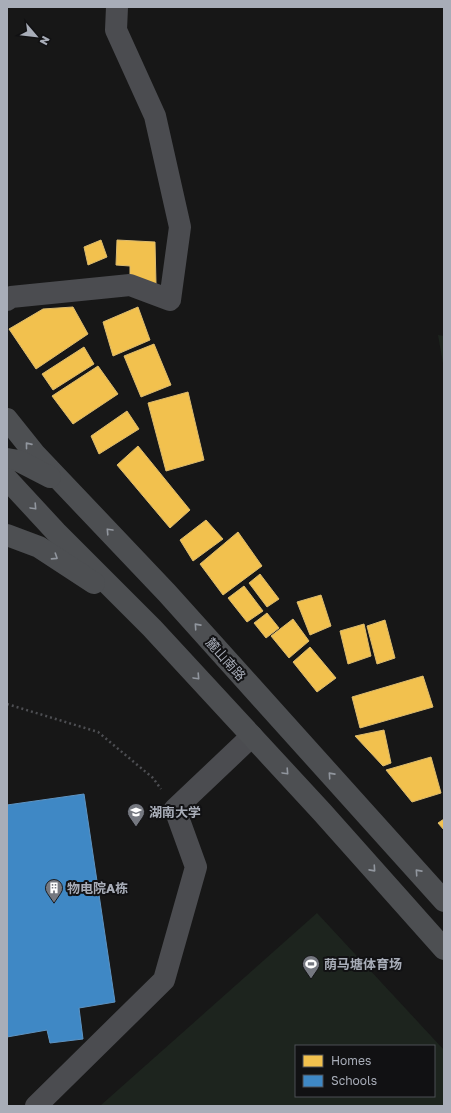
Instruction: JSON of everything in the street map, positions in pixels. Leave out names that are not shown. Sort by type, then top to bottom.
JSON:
[{"type":"main road","name":"麓山南路","points":[[7,419],[35,454],[167,593],[444,901]]},
{"type":"main road","points":[[7,459],[19,461],[64,484]]},
{"type":"main road","points":[[7,479],[56,532],[152,628],[322,812],[444,949]]},
{"type":"main road","points":[[7,535],[39,547],[89,579],[152,628]]},
{"type":"street","points":[[7,300],[11,297],[130,285],[170,300],[180,227],[154,116],[116,30],[117,7]]},
{"type":"street","points":[[36,1106],[164,980],[196,867],[175,809],[252,736]]},
{"type":"path","points":[[7,704],[98,732],[153,778],[175,809]]},
{"type":"shaded area","points":[[438,335],[444,336],[444,369]]},
{"type":"shaded area","name":"荫马塘体育场","points":[[317,913],[444,1050],[444,1106],[100,1106]]},
{"type":"building: Homes","points":[[101,240],[107,257],[88,265],[84,247]]},
{"type":"building: Homes","points":[[117,240],[155,242],[156,284],[130,285],[130,266],[116,265]]},
{"type":"building: Homes","points":[[73,307],[88,334],[36,369],[9,329],[43,309]]},
{"type":"building: Homes","points":[[138,307],[150,340],[113,356],[103,322]]},
{"type":"building: Homes","points":[[154,344],[171,385],[141,397],[124,356]]},
{"type":"building: Homes","points":[[84,347],[94,364],[53,390],[42,374]]},
{"type":"building: Homes","points":[[98,366],[118,394],[73,424],[52,396]]},
{"type":"building: Homes","points":[[188,392],[204,460],[166,471],[148,403]]},
{"type":"building: Homes","points":[[127,411],[139,429],[99,454],[91,436]]},
{"type":"building: Homes","points":[[138,446],[190,510],[170,528],[117,465]]},
{"type":"building: Homes","points":[[206,520],[223,539],[193,561],[180,540]]},
{"type":"building: Homes","points":[[238,532],[262,566],[223,595],[200,564]]},
{"type":"building: Homes","points":[[260,574],[279,599],[267,607],[249,583]]},
{"type":"building: Homes","points":[[244,586],[263,611],[247,622],[228,598]]},
{"type":"building: Homes","points":[[321,595],[331,626],[310,635],[297,602]]},
{"type":"building: Homes","points":[[267,613],[279,628],[266,638],[254,623]]},
{"type":"building: Homes","points":[[293,619],[309,641],[289,658],[271,636]]},
{"type":"building: Homes","points":[[385,620],[395,658],[377,664],[367,626]]},
{"type":"building: Homes","points":[[364,624],[371,656],[348,664],[340,631]]},
{"type":"building: Homes","points":[[310,647],[336,678],[317,692],[293,662]]},
{"type":"building: Homes","points":[[423,676],[433,707],[360,728],[352,697]]},
{"type":"building: Homes","points":[[384,730],[391,763],[383,766],[355,736]]},
{"type":"building: Homes","points":[[431,757],[441,793],[412,802],[386,770]]},
{"type":"building: Homes","points":[[444,819],[444,830],[438,823]]},
{"type":"building: Schools","name":"物电院A栋","points":[[84,794],[115,1002],[79,1008],[83,1039],[50,1043],[47,1030],[7,1037],[7,805]]},
{"type":"place","name":"湖南大学","points":[[136,827]]},
{"type":"place","name":"物电院A栋","points":[[54,903]]},
{"type":"place","name":"荫马塘体育场","points":[[311,979]]}]
